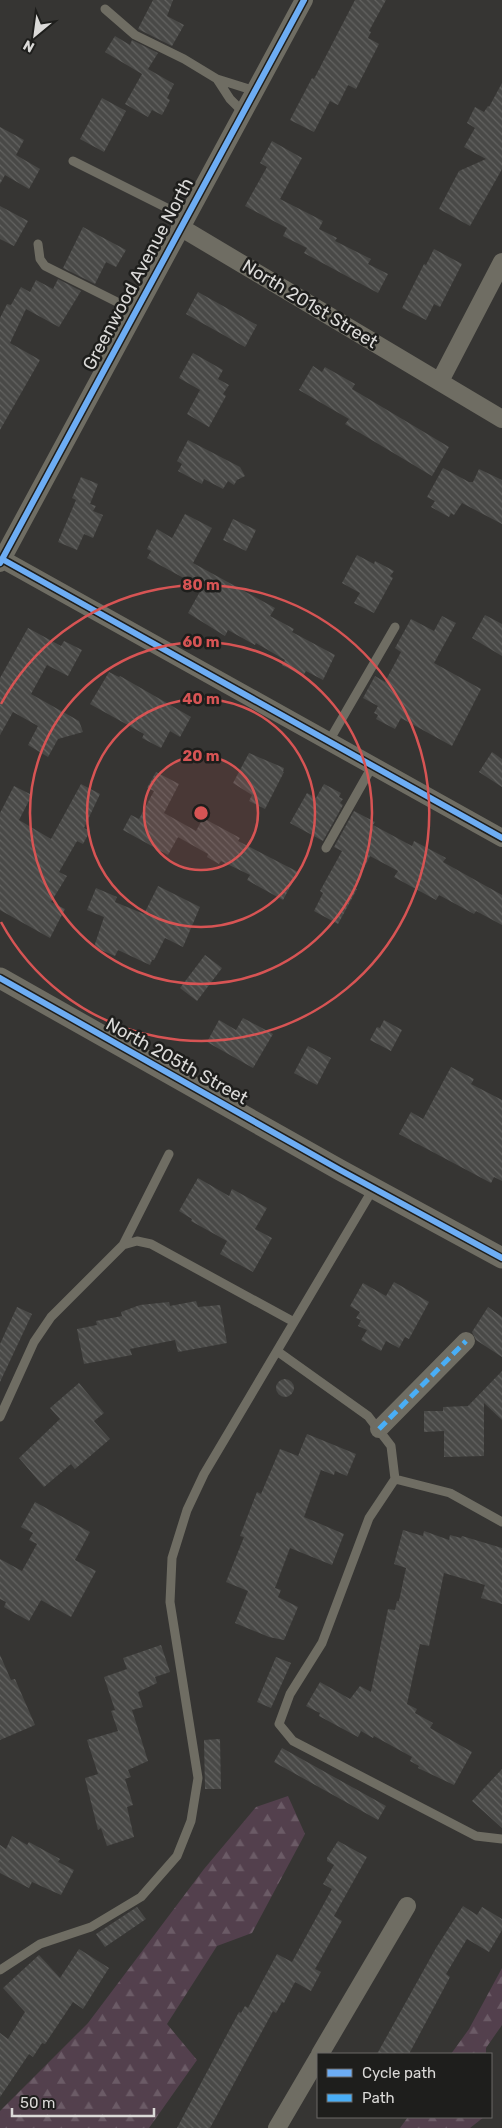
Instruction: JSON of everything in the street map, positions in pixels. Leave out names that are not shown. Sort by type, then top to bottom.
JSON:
[{"type":"street","name":"Greenwood Avenue North","points":[[1,561],[304,0]]},
{"type":"street","name":"North 201st Street","points":[[183,222],[502,419]]},
{"type":"street","points":[[440,381],[502,262]]},
{"type":"street","points":[[1,561],[502,838]]},
{"type":"street","name":"North 205th Street","points":[[0,978],[374,1189],[502,1258]]},
{"type":"street","points":[[378,1429],[466,1341]]},
{"type":"street","points":[[321,2053],[408,1906]]},
{"type":"street","points":[[277,2128],[317,2060]]},
{"type":"lane","points":[[105,9],[135,36],[184,59],[217,80],[254,91]]},
{"type":"lane","points":[[217,80],[230,99],[243,112]]},
{"type":"lane","points":[[73,161],[183,222]]},
{"type":"lane","points":[[38,244],[40,259],[45,266],[135,311]]},
{"type":"lane","points":[[329,741],[395,627]]},
{"type":"lane","points":[[326,848],[368,763]]},
{"type":"lane","points":[[0,1417],[34,1342],[51,1317],[123,1245],[169,1154]]},
{"type":"lane","points":[[0,1970],[40,1944],[91,1927],[141,1897],[177,1856],[191,1820],[198,1778],[170,1602],[172,1558],[187,1510],[204,1474],[374,1189]]},
{"type":"lane","points":[[123,1245],[137,1242],[151,1244],[294,1322]]},
{"type":"lane","points":[[277,1351],[368,1416],[392,1446],[395,1479],[369,1518],[322,1643],[290,1694],[279,1724],[293,1741],[476,1836],[502,1839]]},
{"type":"lane","points":[[395,1479],[450,1493],[502,1522]]},
{"type":"green space","points":[[288,1796],[305,1834],[252,1933],[217,1946],[167,2024],[197,2060],[149,2128],[0,2128],[0,2111],[88,2023],[204,1869],[256,1807]]},
{"type":"green space","points":[[502,1968],[502,2025],[486,2048],[486,2053],[452,2053],[469,2029]]},
{"type":"green space","points":[[407,2118],[483,2118],[470,2128],[400,2128]]},
{"type":"building","points":[[153,0],[173,0],[167,16],[184,25],[172,46],[138,29]]},
{"type":"building","points":[[355,0],[386,0],[369,31],[371,32],[368,38],[379,44],[356,89],[348,85],[338,105],[330,101],[314,132],[290,120],[312,78],[314,79]]},
{"type":"building","points":[[115,36],[130,45],[132,40],[158,53],[148,69],[174,84],[167,98],[170,100],[162,115],[152,110],[148,117],[125,104],[142,74],[105,52]]},
{"type":"building","points":[[502,83],[502,169],[470,226],[439,209],[459,171],[486,159],[464,147],[475,128],[467,123],[475,107],[484,112],[489,107]]},
{"type":"building","points":[[102,98],[126,111],[104,152],[80,139]]},
{"type":"building","points":[[0,127],[24,140],[16,155],[40,169],[29,189],[5,175],[0,184]]},
{"type":"building","points":[[272,141],[302,158],[280,199],[323,221],[319,229],[337,238],[335,241],[371,259],[368,264],[388,274],[378,293],[304,253],[307,248],[283,236],[287,228],[245,206],[267,167],[260,163]]},
{"type":"building","points":[[0,206],[28,221],[14,246],[0,239]]},
{"type":"building","points":[[83,227],[126,250],[116,267],[106,262],[95,284],[63,268]]},
{"type":"building","points":[[434,249],[462,264],[440,307],[434,304],[426,320],[402,308],[424,264],[426,265]]},
{"type":"building","points":[[58,279],[81,291],[59,327],[26,309],[10,343],[40,360],[0,430],[0,318],[7,304],[11,305],[21,287],[30,292],[36,280],[53,289]]},
{"type":"building","points":[[198,292],[257,325],[245,347],[186,314]]},
{"type":"building","points":[[193,353],[223,370],[218,379],[229,385],[223,394],[226,396],[209,427],[187,414],[200,390],[179,378]]},
{"type":"building","points":[[313,366],[322,372],[325,367],[355,384],[352,389],[449,447],[432,476],[345,424],[349,419],[299,390]]},
{"type":"building","points":[[188,440],[240,467],[245,476],[237,480],[234,485],[228,481],[223,489],[204,479],[202,484],[178,471],[182,464],[177,461]]},
{"type":"building","points":[[443,468],[469,482],[473,482],[479,469],[502,480],[502,524],[462,503],[454,515],[451,513],[449,517],[431,507],[435,501],[427,497]]},
{"type":"building","points":[[81,477],[98,484],[90,504],[96,506],[93,511],[103,515],[93,538],[84,534],[77,550],[58,542],[76,500],[72,498]]},
{"type":"building","points":[[185,514],[212,528],[193,563],[275,608],[270,616],[294,629],[292,632],[335,655],[323,680],[306,671],[303,676],[282,665],[285,660],[256,643],[255,645],[228,630],[225,636],[188,613],[202,588],[147,558],[151,551],[147,549],[157,529],[172,538]]},
{"type":"building","points":[[233,519],[256,530],[246,551],[223,540]]},
{"type":"building","points":[[357,555],[374,564],[375,561],[394,571],[390,576],[393,578],[374,613],[354,603],[360,593],[342,583]]},
{"type":"building","points":[[485,615],[502,624],[502,656],[472,638]]},
{"type":"building","points":[[442,616],[456,623],[434,663],[481,689],[452,746],[401,718],[395,729],[376,719],[378,715],[374,713],[378,706],[363,698],[375,676],[385,682],[401,652],[395,648],[411,619],[434,631]]},
{"type":"building","points":[[28,628],[61,646],[64,641],[82,650],[68,676],[47,665],[31,694],[79,721],[83,732],[58,739],[48,757],[28,745],[38,726],[13,712],[0,735],[0,678]]},
{"type":"building","points":[[109,672],[120,676],[191,717],[180,737],[170,731],[161,748],[142,738],[144,734],[90,704]]},
{"type":"building","points":[[492,752],[502,759],[502,787],[479,772]]},
{"type":"building","points":[[249,753],[284,768],[284,772],[265,809],[249,801],[252,795],[233,783]]},
{"type":"building","points":[[156,772],[179,784],[164,813],[196,831],[203,818],[240,838],[238,841],[298,872],[283,900],[247,880],[250,875],[221,861],[219,864],[207,857],[208,854],[178,837],[168,855],[123,830],[131,815],[139,819],[154,791],[147,788]]},
{"type":"building","points":[[81,784],[100,794],[84,828],[90,831],[83,844],[77,841],[59,872],[67,876],[51,902],[65,909],[50,938],[0,910],[0,813],[14,786],[32,795],[19,820],[51,839]]},
{"type":"building","points":[[324,784],[341,793],[339,797],[343,799],[340,803],[343,805],[323,841],[290,823],[307,793],[316,798]]},
{"type":"building","points":[[354,811],[375,822],[373,825],[412,846],[414,841],[446,858],[443,862],[502,895],[502,925],[476,911],[474,914],[439,895],[436,900],[394,877],[398,871],[370,856],[354,888],[357,889],[338,924],[314,911],[323,893],[320,891],[342,851],[334,847]]},
{"type":"building","points":[[158,886],[200,907],[183,947],[165,938],[150,965],[118,950],[115,956],[94,947],[104,917],[87,910],[96,888],[117,897],[115,902],[144,914]]},
{"type":"building","points":[[205,955],[222,968],[197,1001],[180,988]]},
{"type":"building","points":[[243,1018],[273,1034],[253,1068],[207,1042],[219,1020],[236,1030]]},
{"type":"building","points":[[384,1020],[402,1030],[391,1051],[370,1040],[377,1027],[380,1028]]},
{"type":"building","points":[[308,1046],[331,1058],[317,1085],[294,1073]]},
{"type":"building","points":[[451,1067],[474,1079],[471,1084],[502,1100],[502,1181],[494,1177],[491,1183],[399,1134],[411,1112],[423,1119]]},
{"type":"building","points":[[198,1178],[229,1196],[232,1189],[267,1208],[255,1229],[272,1238],[253,1272],[220,1254],[227,1241],[191,1221],[192,1219],[179,1211]]},
{"type":"building","points":[[394,1282],[429,1302],[409,1339],[405,1337],[399,1348],[386,1341],[381,1351],[361,1340],[367,1330],[358,1326],[361,1320],[356,1318],[360,1312],[350,1306],[363,1283],[386,1296]]},
{"type":"building","points":[[196,1301],[198,1307],[220,1305],[227,1343],[178,1352],[175,1340],[130,1349],[132,1355],[84,1364],[77,1329],[97,1325],[96,1321],[122,1316],[121,1312],[140,1305],[169,1302],[170,1306]]},
{"type":"building","points":[[17,1307],[32,1314],[0,1382],[0,1344]]},
{"type":"building","points":[[488,1307],[502,1317],[502,1357],[476,1340],[472,1332]]},
{"type":"building","points":[[502,1371],[502,1420],[484,1403],[484,1456],[444,1457],[444,1431],[424,1432],[424,1411],[443,1411],[443,1407],[468,1406]]},
{"type":"building","points":[[285,1379],[291,1382],[294,1388],[291,1394],[285,1397],[279,1394],[276,1388],[279,1382]]},
{"type":"building","points":[[79,1383],[104,1413],[94,1421],[110,1439],[75,1469],[71,1464],[44,1487],[19,1458],[60,1419],[50,1408]]},
{"type":"building","points":[[307,1434],[356,1454],[347,1476],[335,1471],[334,1475],[321,1470],[304,1517],[344,1534],[332,1565],[290,1548],[275,1588],[281,1590],[278,1597],[298,1607],[284,1640],[269,1637],[235,1623],[248,1591],[226,1582],[244,1537],[240,1536],[257,1492],[261,1494],[280,1449],[298,1456]]},
{"type":"building","points":[[35,1502],[90,1532],[75,1560],[96,1571],[71,1617],[41,1600],[29,1621],[4,1607],[6,1602],[0,1599],[0,1559],[22,1571],[37,1544],[29,1540],[33,1533],[21,1527]]},
{"type":"building","points":[[403,1530],[423,1536],[424,1531],[449,1540],[450,1535],[461,1538],[462,1536],[502,1548],[502,1604],[481,1598],[485,1585],[444,1573],[429,1646],[420,1644],[407,1704],[417,1709],[415,1713],[433,1723],[430,1728],[472,1752],[454,1785],[418,1768],[419,1766],[410,1761],[412,1757],[374,1736],[373,1738],[361,1731],[358,1737],[319,1716],[320,1713],[306,1706],[320,1682],[350,1699],[360,1686],[371,1692],[388,1609],[395,1610],[397,1601],[399,1601],[406,1568],[394,1564]]},
{"type":"building","points":[[161,1645],[170,1672],[155,1677],[157,1683],[138,1692],[143,1707],[132,1710],[148,1761],[128,1770],[131,1777],[125,1779],[133,1805],[127,1807],[134,1837],[107,1846],[101,1828],[98,1830],[85,1778],[98,1774],[87,1740],[118,1731],[111,1711],[115,1710],[104,1677],[127,1669],[123,1658]]},
{"type":"building","points":[[0,1655],[11,1680],[15,1679],[35,1725],[0,1740]]},
{"type":"building","points":[[276,1657],[291,1663],[271,1708],[257,1702]]},
{"type":"building","points":[[220,1739],[221,1789],[205,1789],[204,1740]]},
{"type":"building","points":[[282,1748],[386,1806],[378,1820],[274,1762]]},
{"type":"building","points":[[502,1769],[502,1828],[472,1801]]},
{"type":"building","points":[[12,1836],[27,1845],[29,1842],[60,1859],[58,1862],[74,1870],[61,1895],[32,1882],[29,1888],[0,1873],[0,1845],[6,1849]]},
{"type":"building","points":[[338,1841],[367,1857],[334,1916],[342,1921],[315,1969],[321,1972],[311,1991],[295,1982],[284,2003],[282,2002],[276,2013],[273,2011],[210,2128],[177,2128],[239,2012],[241,2013],[245,2006],[248,2008],[277,1954],[292,1962],[332,1889],[323,1884],[334,1865],[327,1861],[327,1858]]},
{"type":"building","points":[[463,1906],[477,1915],[482,1907],[502,1919],[502,1930],[489,1952],[467,1939],[446,1974],[450,1977],[410,2053],[378,2053],[436,1948]]},
{"type":"building","points":[[137,1907],[146,1919],[105,1947],[96,1934]]},
{"type":"building","points":[[79,1949],[109,1968],[83,2009],[73,2002],[45,2044],[42,2043],[33,2057],[29,2054],[0,2097],[0,2033],[8,2039],[25,2012],[3,1988],[39,1955],[60,1978]]},
{"type":"marked path","points":[[379,1429],[466,1341]]},
{"type":"cycle path","points":[[0,563],[304,0]]},
{"type":"cycle path","points":[[2,559],[502,838]]},
{"type":"cycle path","points":[[0,978],[340,1170],[502,1258]]}]
